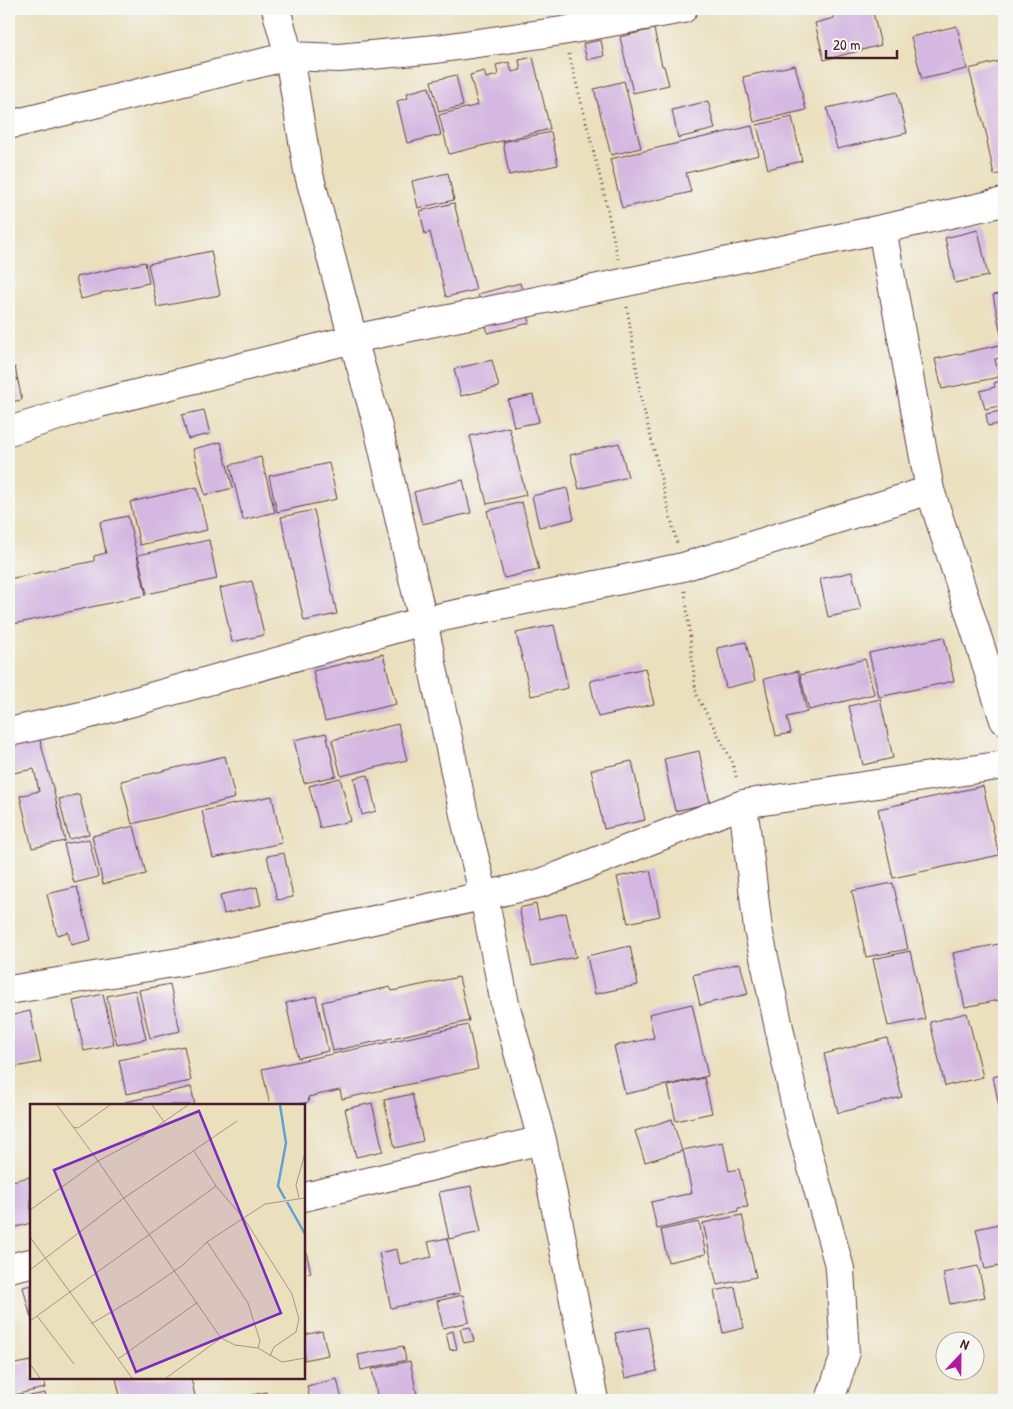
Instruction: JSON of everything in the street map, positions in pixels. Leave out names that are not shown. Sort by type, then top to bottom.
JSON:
[{"type":"street","points":[[276,9],[289,56],[308,172],[377,423],[465,819],[484,896],[505,1004],[542,1140],[594,1400]]},
{"type":"street","points":[[9,125],[289,56],[339,58],[436,49],[562,31],[683,9]]},
{"type":"street","points":[[9,431],[100,403],[353,339],[1004,202]]},
{"type":"street","points":[[882,229],[930,490],[1004,720]]},
{"type":"street","points":[[9,732],[86,715],[422,621],[683,568],[930,490]]},
{"type":"street","points":[[9,990],[197,960],[541,883],[743,804],[1004,764]]},
{"type":"street","points":[[743,804],[758,929],[798,1117],[840,1269],[845,1355],[830,1400]]},
{"type":"street","points":[[305,1197],[542,1140]]},
{"type":"street","points":[[9,1268],[30,1263]]},
{"type":"path","points":[[562,31],[573,65],[603,189],[624,283],[641,398],[683,568],[696,694],[732,762],[743,804]]},
{"type":"building","points":[[832,9],[872,9],[881,45],[824,60],[815,23],[834,18]]},
{"type":"building","points":[[957,26],[967,69],[922,79],[911,37]]},
{"type":"building","points":[[654,29],[662,66],[664,66],[669,85],[633,93],[620,37]]},
{"type":"building","points":[[601,40],[604,56],[587,60],[583,44]]},
{"type":"building","points":[[533,57],[550,129],[449,154],[439,115],[478,105],[470,75],[484,71],[486,78],[498,75],[496,65],[509,62],[512,72],[521,70],[519,60]]},
{"type":"building","points":[[1004,60],[1004,173],[994,175],[988,140],[969,69]]},
{"type":"building","points":[[795,65],[806,110],[754,122],[743,77]]},
{"type":"building","points":[[456,75],[463,106],[439,112],[431,81]]},
{"type":"building","points":[[624,81],[641,148],[611,155],[594,89]]},
{"type":"building","points":[[429,87],[441,135],[407,143],[397,101],[408,98],[407,93]]},
{"type":"building","points":[[897,92],[907,133],[837,149],[827,108]]},
{"type":"building","points":[[708,101],[715,129],[678,138],[672,110]]},
{"type":"building","points":[[792,117],[802,161],[768,169],[757,125]]},
{"type":"building","points":[[752,126],[759,155],[686,173],[691,192],[622,208],[610,159]]},
{"type":"building","points":[[551,132],[558,165],[509,175],[503,142]]},
{"type":"building","points":[[448,173],[454,200],[418,208],[412,181]]},
{"type":"building","points":[[454,203],[476,290],[446,297],[430,232],[425,234],[420,211]]},
{"type":"building","points":[[978,230],[988,276],[955,283],[945,238]]},
{"type":"building","points":[[211,251],[220,295],[157,307],[148,264]]},
{"type":"building","points":[[145,262],[149,283],[81,299],[76,277]]},
{"type":"building","points":[[520,283],[530,323],[488,333],[478,294]]},
{"type":"building","points":[[1004,293],[1004,339],[1002,339],[993,295]]},
{"type":"building","points":[[1004,344],[1004,357],[995,359],[999,377],[942,389],[935,359]]},
{"type":"building","points":[[492,360],[499,387],[461,396],[454,369]]},
{"type":"building","points":[[15,367],[22,400],[9,402],[9,369]]},
{"type":"building","points":[[1004,380],[1003,423],[988,426],[986,414],[1000,411],[999,406],[985,409],[980,391],[995,387],[994,383]]},
{"type":"building","points":[[533,395],[539,422],[514,427],[508,400]]},
{"type":"building","points":[[204,410],[210,434],[188,439],[182,415]]},
{"type":"building","points":[[509,427],[526,495],[487,504],[470,436]]},
{"type":"building","points":[[221,442],[233,488],[205,495],[193,449]]},
{"type":"building","points":[[619,443],[628,477],[579,489],[570,455]]},
{"type":"building","points":[[261,457],[275,512],[243,520],[230,465]]},
{"type":"building","points":[[329,463],[337,499],[277,512],[269,476]]},
{"type":"building","points":[[463,480],[471,513],[422,524],[414,492]]},
{"type":"building","points":[[197,487],[207,530],[140,545],[130,502]]},
{"type":"building","points":[[567,488],[574,519],[539,527],[532,496]]},
{"type":"building","points":[[522,502],[539,570],[504,578],[487,511]]},
{"type":"building","points":[[314,510],[337,614],[304,621],[281,517]]},
{"type":"building","points":[[128,516],[146,595],[14,624],[9,601],[9,579],[94,561],[94,556],[106,553],[100,522]]},
{"type":"building","points":[[209,540],[217,579],[147,594],[138,555]]},
{"type":"building","points":[[852,572],[861,610],[828,617],[820,579]]},
{"type":"building","points":[[252,581],[264,635],[232,642],[220,588]]},
{"type":"building","points":[[554,625],[568,688],[531,696],[516,633]]},
{"type":"building","points":[[944,637],[954,681],[879,697],[869,653]]},
{"type":"building","points":[[746,642],[755,681],[726,688],[717,648]]},
{"type":"building","points":[[383,654],[396,704],[325,721],[313,671]]},
{"type":"building","points":[[865,659],[874,694],[809,710],[800,675]]},
{"type":"building","points":[[645,668],[654,704],[598,717],[590,681]]},
{"type":"building","points":[[798,671],[807,712],[787,717],[791,733],[776,736],[764,679]]},
{"type":"building","points":[[880,699],[893,758],[863,765],[849,706]]},
{"type":"building","points":[[398,724],[407,760],[341,776],[332,740]]},
{"type":"building","points":[[326,733],[336,776],[304,783],[294,740]]},
{"type":"building","points":[[39,737],[65,841],[32,848],[20,796],[39,791],[34,769],[13,773],[9,757],[9,745]]},
{"type":"building","points":[[699,751],[710,803],[675,811],[664,759]]},
{"type":"building","points":[[225,756],[235,798],[132,824],[121,781]]},
{"type":"building","points":[[632,761],[645,820],[604,829],[591,770]]},
{"type":"building","points":[[368,775],[376,811],[362,815],[354,778]]},
{"type":"building","points":[[340,778],[351,821],[320,828],[309,786]]},
{"type":"building","points":[[983,786],[999,855],[893,878],[878,809]]},
{"type":"building","points":[[79,794],[89,834],[69,839],[59,799]]},
{"type":"building","points":[[272,796],[282,843],[213,858],[202,811]]},
{"type":"building","points":[[134,826],[146,874],[103,884],[92,836]]},
{"type":"building","points":[[89,839],[98,877],[74,883],[64,844]]},
{"type":"building","points":[[284,853],[293,897],[277,900],[267,856]]},
{"type":"building","points":[[650,870],[660,916],[628,923],[617,877]]},
{"type":"building","points":[[893,883],[908,949],[866,957],[852,891]]},
{"type":"building","points":[[77,887],[91,940],[71,945],[68,932],[57,935],[47,894]]},
{"type":"building","points":[[257,887],[261,905],[224,914],[220,895]]},
{"type":"building","points":[[536,904],[539,919],[566,913],[576,957],[532,966],[519,908]]},
{"type":"building","points":[[1004,943],[1004,999],[965,1007],[953,953]]},
{"type":"building","points":[[630,946],[638,985],[595,994],[587,956]]},
{"type":"building","points":[[910,951],[925,1019],[888,1026],[873,959]]},
{"type":"building","points":[[740,963],[748,994],[700,1005],[693,975]]},
{"type":"building","points":[[459,977],[469,1021],[333,1051],[322,1002],[390,987],[392,991]]},
{"type":"building","points":[[170,984],[180,1031],[150,1038],[139,990]]},
{"type":"building","points":[[135,990],[146,1039],[117,1045],[107,996]]},
{"type":"building","points":[[103,994],[114,1045],[84,1051],[73,1001]]},
{"type":"building","points":[[316,996],[328,1051],[298,1058],[286,1003]]},
{"type":"building","points":[[692,1004],[708,1076],[625,1094],[614,1046],[654,1038],[649,1014]]},
{"type":"building","points":[[30,1011],[41,1062],[11,1068],[9,1056],[9,1016]]},
{"type":"building","points":[[967,1013],[983,1077],[945,1086],[930,1022]]},
{"type":"building","points":[[468,1025],[478,1069],[342,1099],[340,1090],[308,1097],[309,1102],[300,1104],[270,1104],[262,1069]]},
{"type":"building","points":[[887,1038],[902,1097],[838,1113],[824,1054]]},
{"type":"building","points":[[184,1046],[191,1081],[126,1094],[119,1060]]},
{"type":"building","points":[[1004,1074],[1004,1125],[1003,1125],[993,1077]]},
{"type":"building","points":[[704,1078],[712,1113],[676,1121],[668,1086]]},
{"type":"building","points":[[191,1087],[195,1104],[127,1104],[126,1102]]},
{"type":"building","points":[[412,1094],[423,1141],[395,1148],[384,1100]]},
{"type":"building","points":[[372,1103],[383,1151],[356,1157],[345,1109]]},
{"type":"building","points":[[672,1119],[682,1151],[645,1162],[635,1131]]},
{"type":"building","points":[[723,1142],[729,1171],[739,1169],[748,1207],[738,1208],[738,1211],[657,1229],[651,1202],[692,1193],[683,1150]]},
{"type":"building","points":[[29,1177],[30,1223],[9,1229],[9,1182]]},
{"type":"building","points":[[471,1186],[481,1232],[449,1239],[439,1192]]},
{"type":"building","points":[[742,1215],[756,1277],[717,1285],[703,1223]]},
{"type":"building","points":[[699,1222],[706,1254],[668,1262],[661,1230]]},
{"type":"building","points":[[1004,1223],[1004,1265],[985,1269],[976,1229]]},
{"type":"building","points":[[447,1238],[460,1293],[391,1308],[379,1253],[397,1249],[400,1264],[432,1257],[428,1242]]},
{"type":"building","points":[[305,1247],[311,1273],[305,1274]]},
{"type":"building","points":[[978,1266],[985,1297],[950,1304],[943,1273]]},
{"type":"building","points":[[30,1285],[30,1314],[23,1287]]},
{"type":"building","points":[[735,1287],[744,1328],[723,1333],[714,1291]]},
{"type":"building","points":[[463,1295],[469,1322],[443,1328],[437,1301]]},
{"type":"building","points":[[470,1327],[474,1341],[464,1343],[460,1329]]},
{"type":"building","points":[[648,1327],[657,1371],[625,1378],[615,1333]]},
{"type":"building","points":[[322,1331],[328,1355],[305,1360],[305,1335]]},
{"type":"building","points":[[453,1331],[457,1349],[450,1350],[446,1333]]},
{"type":"building","points":[[403,1346],[406,1360],[361,1370],[358,1355]]},
{"type":"building","points":[[30,1361],[30,1379],[43,1379],[45,1388],[9,1396],[9,1365]]},
{"type":"building","points":[[410,1361],[418,1400],[378,1400],[372,1369]]},
{"type":"building","points":[[116,1379],[191,1379],[196,1400],[121,1400]]},
{"type":"building","points":[[337,1379],[342,1400],[310,1400],[307,1386]]},
{"type":"building","points":[[266,1392],[268,1400],[233,1400],[233,1399]]},
{"type":"building","points":[[45,1393],[47,1400],[14,1400],[14,1399]]}]
